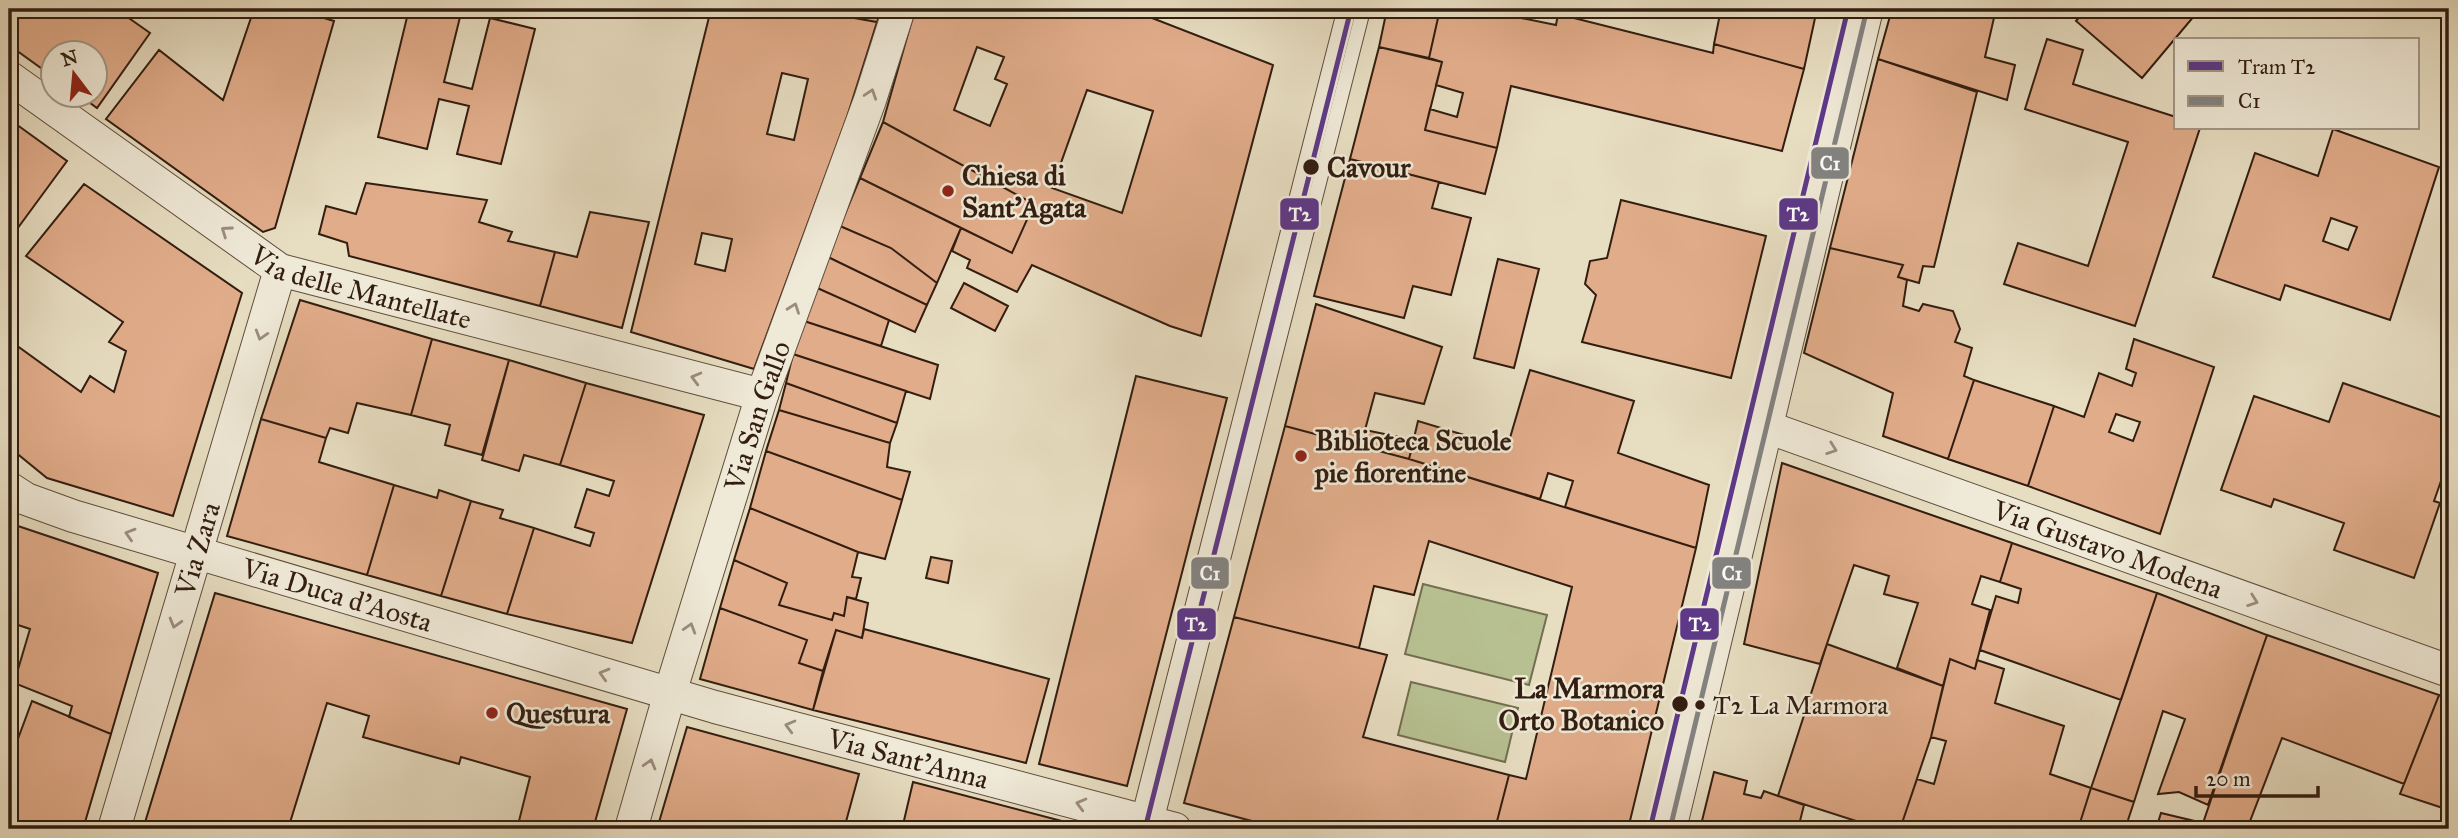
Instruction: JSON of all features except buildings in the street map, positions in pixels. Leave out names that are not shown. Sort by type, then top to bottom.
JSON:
[{"type":"street","name":"Via San Gallo","points":[[631,829],[762,395],[866,112],[899,9]]},
{"type":"street","points":[[1155,827],[1354,9]]},
{"type":"street","points":[[1670,829],[1867,9]]},
{"type":"street","name":"Via delle Mantellate","points":[[9,77],[280,270],[762,395]]},
{"type":"street","name":"Via Zara","points":[[114,829],[280,270]]},
{"type":"street","name":"Via Gustavo Modena","points":[[1767,427],[2449,671]]},
{"type":"street","name":"Via Duca d'Aosta","points":[[9,488],[43,507],[670,693]]},
{"type":"street","name":"Via Sant'Anna","points":[[670,693],[1155,827]]},
{"type":"green space","points":[[1423,584],[1547,615],[1529,685],[1405,654]]},
{"type":"green space","points":[[1411,682],[1518,708],[1505,762],[1398,735]]},
{"type":"tram line","name":"T2","points":[[1145,829],[1351,9]]},
{"type":"tram line","name":"T2","points":[[1650,829],[1848,9]]},
{"type":"transit line","name":"C1","points":[[1145,829],[1354,9]]},
{"type":"transit line","name":"C1","points":[[1670,829],[1867,9]]},
{"type":"place","name":"Cavour","points":[[1311,167]]},
{"type":"place","name":"Chiesa di Sant'Agata","points":[[948,191]]},
{"type":"place","name":"Biblioteca Scuole pie fiorentine","points":[[1301,456]]},
{"type":"place","name":"La Marmora Orto Botanico","points":[[1680,704]]},
{"type":"place","name":"T2 La Marmora","points":[[1700,705]]},
{"type":"place","name":"Questura","points":[[492,713]]}]
